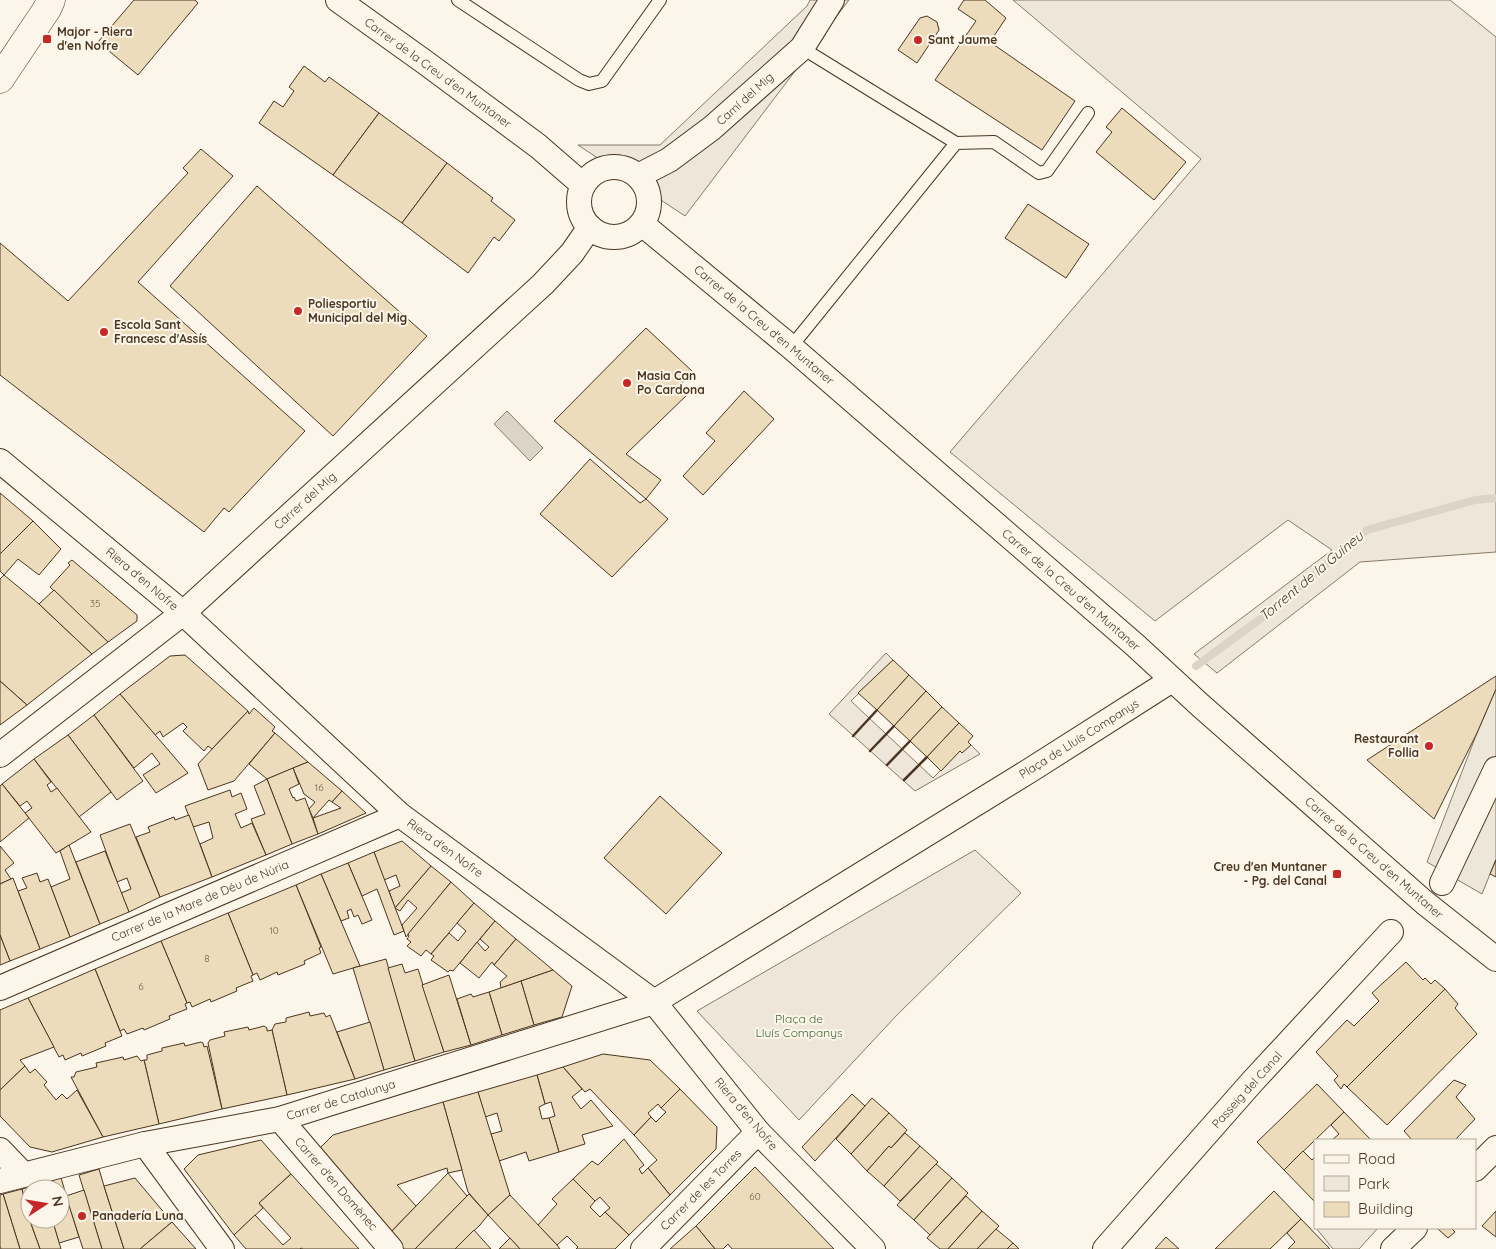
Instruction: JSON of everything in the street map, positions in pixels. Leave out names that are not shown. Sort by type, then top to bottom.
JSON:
[{"type":"street","points":[[0,79],[47,9],[51,0]]},
{"type":"street","name":"Carrer de la Creu d'en Muntaner","points":[[338,0],[538,146],[583,186]]},
{"type":"street","name":"Camí del Mig","points":[[638,176],[669,160],[712,128],[802,48],[832,0]]},
{"type":"street","points":[[608,167],[619,167],[629,170],[638,176],[647,189],[650,204],[642,224],[632,232],[620,237],[603,236],[590,227],[581,214],[579,200],[583,186],[594,174],[598,170],[608,167]]},
{"type":"street","name":"Carrer de la Creu d'en Muntaner","points":[[642,224],[790,347],[1135,645],[1172,680],[1411,891],[1496,959]]},
{"type":"street","name":"Carrer del Mig","points":[[0,755],[183,613],[542,284],[572,253],[590,227]]},
{"type":"street","name":"Riera d'en Nofre","points":[[0,460],[183,613],[400,815],[654,1002],[758,1132],[873,1249]]},
{"type":"street","name":"Plaça de Lluís Companys","points":[[654,1002],[1029,771],[1172,680]]},
{"type":"street","points":[[1442,883],[1496,769]]},
{"type":"street","name":"Carrer de la Mare de Déu de Núria","points":[[0,988],[400,815]]},
{"type":"street","name":"Passeig del Canal","points":[[1105,1249],[1252,1082],[1391,932]]},
{"type":"street","name":"Carrer de Catalunya","points":[[0,1180],[145,1144],[280,1119],[654,1002]]},
{"type":"street","name":"Carrer d'en Domènec","points":[[280,1119],[392,1249]]},
{"type":"street","name":"Carrer de les Torres","points":[[643,1249],[758,1132]]},
{"type":"street","points":[[145,1144],[222,1249]]},
{"type":"street","points":[[1476,1168],[1496,1148]]},
{"type":"street","points":[[0,1150],[23,1174]]},
{"type":"street","points":[[1394,1249],[1414,1229]]},
{"type":"lane","points":[[458,0],[580,80],[590,84],[602,80],[660,0]]},
{"type":"lane","points":[[802,48],[956,143],[994,142],[1039,173],[1047,171],[1088,113]]},
{"type":"lane","points":[[790,347],[956,143]]},
{"type":"green space","points":[[810,0],[849,0],[685,216],[578,145],[660,145],[807,6]]},
{"type":"green space","points":[[1013,0],[1450,0],[1496,37],[1496,552],[1360,562],[1217,673],[1194,654],[1332,550],[1288,520],[1155,621],[950,452],[1201,159]]},
{"type":"green space","points":[[886,653],[893,660],[851,701],[933,778],[960,751],[971,745],[980,754],[915,791],[829,714]]},
{"type":"green space","name":"Plaça de Lluís Companys","points":[[975,850],[1021,893],[897,1015],[799,1120],[697,1011]]},
{"type":"green space","points":[[1317,1229],[1377,1229],[1359,1249],[1333,1249]]},
{"type":"shaded area","points":[[507,411],[543,448],[530,461],[494,424]]},
{"type":"shaded area","points":[[1496,689],[1496,859],[1482,894],[1427,862]]},
{"type":"building","points":[[134,0],[195,0],[198,3],[138,75],[98,42]]},
{"type":"building","points":[[964,0],[985,0],[1006,18],[990,42],[1075,101],[1042,150],[935,80],[976,21],[958,9]]},
{"type":"building","name":"Sant Jaume","points":[[927,16],[937,22],[939,30],[917,63],[898,50],[920,18]]},
{"type":"building","points":[[304,66],[325,82],[329,77],[379,113],[333,175],[259,123],[274,101],[283,107],[294,91],[289,87]]},
{"type":"building","points":[[1122,108],[1186,162],[1154,200],[1096,152],[1112,132],[1106,127]]},
{"type":"building","points":[[379,113],[447,163],[402,223],[333,175]]},
{"type":"building","name":"Escola Sant Francesc d'Assís","points":[[201,149],[233,176],[138,282],[305,431],[229,512],[224,508],[204,532],[0,375],[0,243],[68,301],[188,173],[183,168]]},
{"type":"building","points":[[447,163],[493,198],[491,201],[515,220],[499,241],[494,237],[468,273],[402,223]]},
{"type":"building","name":"Poliesportiu Municipal del Mig","points":[[257,186],[427,336],[333,436],[170,286]]},
{"type":"building","points":[[1028,204],[1089,244],[1066,278],[1005,238]]},
{"type":"building","points":[[646,328],[693,372],[681,384],[689,393],[626,454],[661,480],[646,499],[554,421]]},
{"type":"building","points":[[744,391],[774,419],[703,495],[683,476],[715,441],[706,433]]},
{"type":"building","points":[[590,459],[640,503],[646,499],[668,519],[612,577],[540,514]]},
{"type":"building","points":[[0,493],[33,521],[0,554]]},
{"type":"building","points":[[33,521],[61,549],[39,575],[18,559],[4,575],[0,571],[0,554]]},
{"type":"building","points":[[72,560],[137,615],[137,621],[108,642],[50,587],[70,565],[68,563]]},
{"type":"building","points":[[4,575],[39,604],[92,654],[27,705],[0,681],[0,579]]},
{"type":"building","points":[[54,590],[108,642],[92,654],[39,604]]},
{"type":"building","points":[[185,655],[248,711],[212,749],[208,746],[204,751],[183,731],[187,727],[183,723],[163,737],[160,731],[155,735],[120,694],[170,656]]},
{"type":"building","points":[[893,660],[909,675],[877,710],[858,693]]},
{"type":"building","points":[[909,675],[926,691],[894,726],[877,710]]},
{"type":"building","name":"Restaurant Follia","points":[[1496,676],[1496,689],[1477,733],[1434,819],[1367,760]]},
{"type":"building","points":[[0,681],[27,705],[0,725]]},
{"type":"building","points":[[926,691],[942,707],[910,741],[894,726]]},
{"type":"building","points":[[120,694],[188,773],[156,793],[143,775],[160,764],[152,753],[134,768],[94,715]]},
{"type":"building","points":[[942,707],[959,723],[927,757],[910,741]]},
{"type":"building","points":[[254,708],[275,727],[272,731],[275,733],[234,781],[208,790],[198,764],[248,711],[249,714]]},
{"type":"building","points":[[94,715],[143,781],[117,800],[68,735]]},
{"type":"building","points":[[959,723],[973,736],[968,742],[971,745],[962,753],[960,751],[941,771],[927,757]]},
{"type":"building","points":[[275,733],[308,762],[267,779],[249,764]]},
{"type":"building","points":[[68,735],[111,792],[79,817],[34,759]]},
{"type":"building","points":[[34,759],[51,782],[47,785],[51,792],[57,788],[91,832],[56,853],[25,813],[32,808],[27,801],[20,806],[2,784]]},
{"type":"building","points":[[308,762],[342,791],[332,802],[329,800],[313,818],[309,809],[315,802],[304,794],[293,768]]},
{"type":"building","points":[[293,768],[299,784],[289,789],[296,801],[305,798],[318,834],[292,844],[267,779]]},
{"type":"building","points":[[267,779],[292,844],[266,855],[251,819],[265,814],[254,786]]},
{"type":"building","points":[[2,784],[29,818],[0,842],[0,786]]},
{"type":"building","points":[[230,790],[232,797],[241,793],[247,809],[235,814],[241,828],[252,823],[266,855],[212,877],[200,844],[213,838],[209,822],[193,827],[185,806]]},
{"type":"building","points":[[342,791],[366,813],[318,834],[313,818],[341,808],[332,802]]},
{"type":"building","points":[[660,796],[722,853],[666,914],[604,858]]},
{"type":"building","points":[[189,815],[212,877],[160,897],[136,837],[150,832],[148,827],[174,817],[175,820]]},
{"type":"building","points":[[130,824],[160,897],[129,912],[121,893],[131,889],[127,878],[117,882],[100,835]]},
{"type":"building","points":[[402,841],[431,866],[395,908],[389,891],[400,886],[396,875],[384,880],[374,852]]},
{"type":"building","points":[[69,845],[100,924],[70,937],[51,887],[70,879],[60,851]]},
{"type":"building","points":[[0,846],[14,863],[5,870],[11,879],[0,884]]},
{"type":"building","points":[[105,851],[129,912],[100,924],[76,862]]},
{"type":"building","points":[[374,852],[404,931],[394,935],[377,889],[362,896],[348,863]]},
{"type":"building","points":[[1496,860],[1496,877],[1490,874]]},
{"type":"building","points":[[348,863],[372,920],[362,924],[358,915],[354,917],[351,909],[347,911],[349,918],[341,921],[321,874]]},
{"type":"building","points":[[431,866],[451,882],[406,937],[402,925],[417,908],[408,900],[400,911],[395,908]]},
{"type":"building","points":[[37,873],[40,882],[48,879],[70,937],[40,949],[18,891],[27,888],[22,878]]},
{"type":"building","points":[[321,874],[360,966],[333,974],[296,885]]},
{"type":"building","points":[[13,878],[40,949],[10,961],[0,935],[0,884]]},
{"type":"building","points":[[451,882],[474,903],[431,954],[426,950],[421,956],[407,946],[411,942],[407,939],[408,934]]},
{"type":"building","points":[[296,885],[321,947],[319,948],[321,953],[304,961],[305,964],[278,975],[277,972],[260,980],[257,973],[253,975],[228,913]]},
{"type":"building","points":[[474,903],[495,921],[453,971],[450,970],[448,972],[431,960],[434,956],[431,954],[449,933],[458,941],[466,931],[457,923]]},
{"type":"building","points":[[228,913],[253,975],[251,976],[253,981],[236,988],[237,991],[211,1002],[210,999],[192,1007],[190,1002],[187,1003],[161,941]]},
{"type":"building","points":[[495,921],[516,939],[494,965],[492,962],[479,978],[460,963],[477,942],[485,951],[489,947],[480,939]]},
{"type":"building","points":[[0,935],[10,961],[0,965]]},
{"type":"building","points":[[516,939],[553,970],[501,988],[500,982],[507,976],[494,965]]},
{"type":"building","points":[[161,941],[187,1003],[185,1004],[187,1009],[169,1016],[170,1019],[144,1030],[143,1028],[127,1034],[124,1029],[120,1031],[95,969]]},
{"type":"building","points":[[386,959],[415,1061],[384,1070],[353,968]]},
{"type":"building","points":[[1406,962],[1423,980],[1425,978],[1431,984],[1435,980],[1445,989],[1347,1087],[1344,1084],[1341,1089],[1334,1080],[1338,1076],[1316,1052],[1347,1020],[1354,1026],[1379,1001],[1372,993]]},
{"type":"building","points":[[402,964],[405,973],[418,969],[444,1052],[415,1061],[388,968]]},
{"type":"building","points":[[95,969],[122,1036],[105,1043],[106,1046],[82,1056],[81,1053],[65,1060],[63,1055],[59,1057],[28,998]]},
{"type":"building","points":[[553,970],[572,986],[562,1017],[534,1025],[521,981]]},
{"type":"building","points":[[449,975],[471,1045],[444,1052],[422,985]]},
{"type":"building","points":[[521,981],[534,1025],[502,1035],[489,992]]},
{"type":"building","points":[[1445,989],[1458,1004],[1455,1008],[1477,1034],[1387,1125],[1347,1087]]},
{"type":"building","points":[[489,992],[502,1035],[471,1045],[457,999],[471,994],[473,997]]},
{"type":"building","points":[[28,998],[54,1047],[20,1060],[25,1066],[0,1090],[0,1010]]},
{"type":"building","points":[[309,1012],[310,1016],[324,1013],[326,1017],[330,1015],[355,1079],[287,1095],[272,1030],[275,1024],[286,1022],[286,1018]]},
{"type":"building","points":[[370,1022],[384,1070],[355,1079],[337,1032]]},
{"type":"building","points":[[264,1026],[267,1028],[267,1031],[272,1030],[287,1095],[222,1109],[208,1043],[210,1040],[225,1036],[224,1032],[248,1027],[249,1030]]},
{"type":"building","points":[[201,1042],[204,1047],[207,1046],[222,1109],[159,1124],[144,1060],[147,1060],[147,1055],[162,1051],[162,1048],[184,1043],[185,1046]]},
{"type":"building","points":[[603,1054],[650,1060],[680,1089],[661,1108],[658,1104],[648,1113],[651,1117],[634,1135],[590,1089],[585,1092],[563,1067]]},
{"type":"building","points":[[137,1056],[141,1061],[144,1060],[159,1124],[103,1137],[71,1077],[74,1077],[76,1072],[97,1067],[96,1063],[123,1057],[124,1060]]},
{"type":"building","points":[[25,1066],[30,1073],[35,1069],[47,1082],[44,1085],[56,1100],[62,1094],[67,1099],[77,1090],[103,1137],[52,1152],[30,1147],[0,1116],[0,1090]]},
{"type":"building","points":[[563,1067],[582,1089],[572,1097],[581,1109],[591,1100],[613,1126],[582,1135],[585,1144],[559,1152],[549,1118],[555,1116],[551,1102],[545,1104],[537,1075]]},
{"type":"building","points":[[537,1075],[545,1104],[539,1107],[542,1119],[549,1118],[559,1152],[529,1161],[526,1152],[499,1161],[491,1134],[502,1131],[497,1113],[485,1117],[478,1092]]},
{"type":"building","points":[[1454,1080],[1466,1085],[1456,1097],[1475,1119],[1456,1139],[1411,1139],[1404,1131]]},
{"type":"building","points":[[1317,1084],[1344,1112],[1284,1170],[1257,1142]]},
{"type":"building","points":[[680,1089],[717,1127],[716,1149],[670,1195],[648,1168],[657,1160],[634,1135],[651,1117],[656,1122],[666,1112],[661,1108]]},
{"type":"building","points":[[478,1092],[510,1195],[488,1215],[468,1192],[443,1102]]},
{"type":"building","points":[[852,1094],[865,1106],[815,1161],[802,1147]]},
{"type":"building","points":[[872,1098],[889,1113],[851,1154],[836,1139]]},
{"type":"building","points":[[443,1102],[462,1170],[448,1173],[447,1168],[397,1185],[416,1206],[389,1234],[315,1153],[333,1135]]},
{"type":"building","points":[[1344,1112],[1370,1139],[1333,1139],[1339,1134],[1331,1125]]},
{"type":"building","points":[[889,1113],[907,1130],[891,1148],[889,1146],[867,1171],[851,1154]]},
{"type":"building","points":[[905,1133],[920,1146],[884,1186],[867,1171],[889,1146],[891,1148]]},
{"type":"building","points":[[624,1139],[644,1165],[639,1169],[642,1174],[648,1168],[670,1195],[629,1235],[605,1212],[610,1208],[600,1197],[595,1201],[573,1179],[592,1161],[598,1165]]},
{"type":"building","points":[[261,1140],[291,1174],[259,1203],[263,1208],[234,1235],[184,1169],[198,1155]]},
{"type":"building","points":[[920,1146],[938,1162],[900,1201],[884,1186]]},
{"type":"building","points":[[1303,1151],[1312,1160],[1314,1158],[1314,1201],[1284,1170]]},
{"type":"building","points":[[936,1164],[952,1178],[914,1220],[897,1205]]},
{"type":"building","points":[[755,1167],[834,1249],[732,1249],[728,1244],[723,1249],[715,1249],[696,1226]]},
{"type":"building","points":[[99,1169],[124,1249],[102,1249],[79,1175]]},
{"type":"building","points":[[448,1173],[467,1196],[415,1249],[403,1249],[389,1234]]},
{"type":"building","points":[[291,1174],[359,1249],[246,1249],[234,1235],[255,1215],[283,1245],[291,1238],[259,1203]]},
{"type":"building","points":[[135,1178],[172,1222],[140,1249],[124,1249],[104,1186]]},
{"type":"building","points":[[952,1178],[968,1193],[930,1235],[914,1220]]},
{"type":"building","points":[[573,1179],[595,1201],[590,1207],[600,1217],[605,1212],[629,1235],[615,1249],[576,1249],[578,1247],[567,1236],[557,1245],[538,1225],[557,1204],[552,1199]]},
{"type":"building","points":[[20,1190],[20,1229],[33,1229],[40,1249],[20,1249],[3,1194]]},
{"type":"building","name":"Panadería Luna","points":[[84,1190],[102,1249],[83,1249],[70,1208],[70,1195]]},
{"type":"building","points":[[1274,1191],[1301,1219],[1270,1249],[1215,1249]]},
{"type":"building","points":[[3,1194],[20,1249],[1,1249],[0,1247],[0,1195]]},
{"type":"building","points":[[469,1194],[488,1215],[480,1225],[455,1249],[415,1249]]},
{"type":"building","points":[[510,1195],[560,1249],[520,1249],[488,1215]]},
{"type":"building","points":[[966,1196],[982,1211],[948,1249],[940,1249],[927,1238]]},
{"type":"building","points":[[70,1208],[79,1237],[59,1243],[55,1229],[70,1229]]},
{"type":"building","points":[[982,1211],[999,1226],[977,1249],[948,1249]]},
{"type":"building","points":[[1496,1211],[1496,1237],[1482,1226]]},
{"type":"building","points":[[1301,1219],[1330,1249],[1288,1249],[1295,1242],[1287,1233]]},
{"type":"building","points":[[172,1222],[196,1249],[140,1249]]},
{"type":"building","points":[[696,1226],[715,1249],[670,1249]]},
{"type":"building","points":[[33,1229],[55,1229],[61,1249],[40,1249]]},
{"type":"building","points":[[996,1229],[1013,1243],[1007,1249],[977,1249]]},
{"type":"building","points":[[1438,1229],[1452,1229],[1455,1232],[1448,1238]]},
{"type":"building","points":[[474,1230],[491,1249],[455,1249]]},
{"type":"building","points":[[1166,1237],[1179,1249],[1155,1249]]},
{"type":"building","points":[[510,1238],[520,1249],[499,1249]]},
{"type":"building","points":[[1013,1243],[1019,1249],[1007,1249]]},
{"type":"waterway","name":"Torrent de la Guineu","points":[[1196,666],[1267,614],[1367,530],[1475,500],[1496,498]]},
{"type":"wall","points":[[853,736],[877,710]]},
{"type":"wall","points":[[870,751],[894,726]]},
{"type":"wall","points":[[887,765],[910,741]]},
{"type":"wall","points":[[904,780],[927,757]]},
{"type":"place","name":"Major - Riera d'en Nofre","points":[[47,39]]},
{"type":"place","name":"Sant Jaume","points":[[918,40]]},
{"type":"place","name":"Poliesportiu Municipal del Mig","points":[[298,311]]},
{"type":"place","name":"Escola Sant Francesc d'Assís","points":[[104,332]]},
{"type":"place","name":"Masia Can Po Cardona","points":[[627,383]]},
{"type":"place","name":"Restaurant Follia","points":[[1429,746]]},
{"type":"place","name":"Creu d'en Muntaner - Pg. del Canal","points":[[1337,874]]},
{"type":"place","name":"Panadería Luna","points":[[82,1216]]}]
